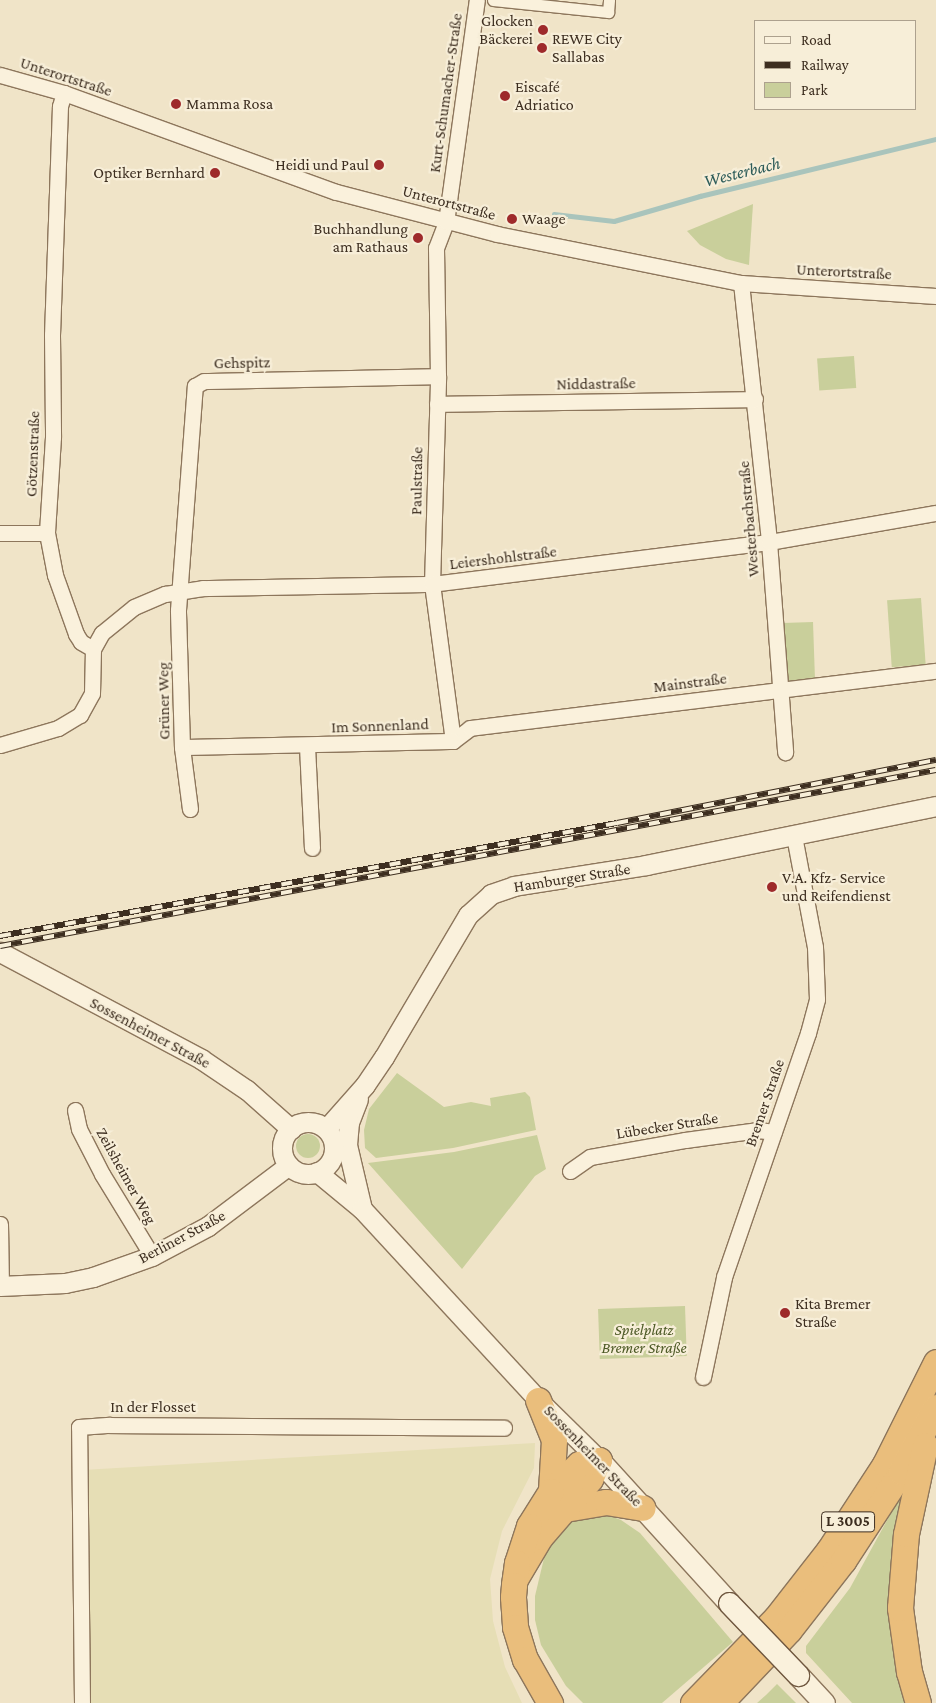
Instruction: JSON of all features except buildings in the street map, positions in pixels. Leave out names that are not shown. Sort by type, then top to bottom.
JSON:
[{"type":"highway","name":"L 3005","points":[[693,1703],[776,1618],[829,1550],[885,1464],[936,1362]]},
{"type":"highway","points":[[538,1400],[554,1440],[558,1500]]},
{"type":"highway","points":[[918,1703],[905,1644],[900,1608],[901,1576],[912,1502],[934,1412]]},
{"type":"highway","name":"L 3005","points":[[720,1703],[790,1630],[843,1561],[901,1472],[934,1412]]},
{"type":"highway","points":[[551,1702],[532,1674],[520,1645],[513,1614],[515,1579],[524,1539],[558,1500],[579,1464],[599,1460]]},
{"type":"highway","points":[[558,1500],[606,1502],[643,1508]]},
{"type":"main road","name":"Sossenheimer Straße","points":[[599,1460],[728,1603],[824,1703]]},
{"type":"street","name":"Kurt-Schumacher-Straße","points":[[446,222],[476,0]]},
{"type":"street","points":[[494,0],[559,5],[608,12],[609,0]]},
{"type":"street","name":"Unterortstraße","points":[[0,74],[64,93],[303,181],[446,222],[741,284],[936,296]]},
{"type":"street","name":"Götzenstraße","points":[[64,93],[60,106],[52,334],[53,437],[47,533],[55,575],[73,627],[81,642],[93,649]]},
{"type":"street","name":"Paulstraße","points":[[446,222],[436,248],[438,376],[432,584],[453,741]]},
{"type":"street","name":"Westerbachstraße","points":[[741,284],[769,542],[779,689],[786,752]]},
{"type":"street","name":"Gehspitz","points":[[178,591],[195,386],[204,381],[438,376]]},
{"type":"street","name":"Niddastraße","points":[[437,404],[755,400]]},
{"type":"street","name":"Leiershohlstraße","points":[[93,649],[102,633],[134,607],[178,591],[432,584],[769,542],[936,513]]},
{"type":"street","points":[[0,533],[47,533]]},
{"type":"street","name":"Grüner Weg","points":[[178,591],[182,747],[190,809]]},
{"type":"street","points":[[0,745],[58,728],[80,715],[92,693],[93,649]]},
{"type":"street","name":"Mainstraße","points":[[453,741],[470,728],[936,671]]},
{"type":"street","name":"Im Sonnenland","points":[[182,747],[307,746],[453,741]]},
{"type":"street","points":[[307,746],[312,848]]},
{"type":"street","name":"Hamburger Straße","points":[[326,1129],[365,1085],[447,946],[476,905],[491,894],[514,886],[646,865],[936,806]]},
{"type":"street","name":"Bremer Straße","points":[[703,1377],[724,1277],[817,999],[815,947],[794,836]]},
{"type":"street","name":"Sossenheimer Straße","points":[[0,952],[201,1059],[247,1090],[291,1129]]},
{"type":"street","points":[[362,1209],[349,1161],[347,1133],[352,1109],[365,1085]]},
{"type":"street","name":"Zeilsheimer Weg","points":[[75,1110],[79,1129],[102,1174],[152,1256]]},
{"type":"street","points":[[290,1165],[283,1147],[291,1129],[312,1122],[326,1129],[334,1144],[324,1166]]},
{"type":"street","name":"Lübecker Straße","points":[[570,1171],[590,1157],[694,1138],[758,1130],[774,1132]]},
{"type":"street","name":"Sossenheimer Straße","points":[[290,1165],[300,1172],[324,1166],[538,1400],[599,1460]]},
{"type":"street","name":"Berliner Straße","points":[[0,1224],[1,1286],[65,1283],[93,1277],[152,1256],[208,1226],[290,1165]]},
{"type":"street","name":"In der Flosset","points":[[82,1703],[79,1427],[147,1425],[504,1428]]},
{"type":"shaded area","points":[[535,1443],[534,1468],[502,1531],[490,1579],[493,1621],[505,1667],[522,1703],[87,1703],[83,1470]]},
{"type":"green space","points":[[753,204],[749,265],[726,259],[700,245],[687,231]]},
{"type":"green space","points":[[854,356],[856,388],[819,391],[817,359]]},
{"type":"green space","points":[[921,598],[926,665],[892,667],[887,600]]},
{"type":"green space","points":[[813,622],[815,685],[777,686],[775,623]]},
{"type":"green space","points":[[397,1073],[444,1107],[471,1102],[491,1106],[490,1098],[525,1092],[530,1097],[536,1130],[453,1148],[376,1158],[365,1148],[364,1130],[369,1109]]},
{"type":"green space","points":[[308,1134],[317,1137],[320,1146],[317,1155],[308,1158],[299,1155],[296,1146],[299,1137]]},
{"type":"green space","points":[[537,1135],[546,1169],[535,1176],[462,1269],[368,1163],[454,1152]]},
{"type":"green space","name":"Spielplatz Bremer Straße","points":[[685,1306],[687,1356],[600,1359],[598,1309]]},
{"type":"green space","points":[[908,1482],[909,1703],[852,1703],[806,1653],[806,1646],[850,1588]]},
{"type":"green space","points":[[603,1513],[621,1520],[640,1533],[733,1642],[662,1703],[583,1703],[566,1686],[541,1645],[535,1620],[535,1596],[545,1554],[572,1518]]},
{"type":"green space","points":[[777,1684],[796,1703],[757,1703],[766,1695]]},
{"type":"waterway","name":"Westerbach","points":[[554,214],[614,221],[700,196],[936,139]]},
{"type":"railway","points":[[0,936],[617,823],[936,760]]},
{"type":"railway","points":[[0,946],[936,770]]},
{"type":"place","name":"Glocken Bäckerei","points":[[543,30]]},
{"type":"place","name":"REWE City Sallabas","points":[[542,48]]},
{"type":"place","name":"Eiscafé Adriatico","points":[[505,96]]},
{"type":"place","name":"Mamma Rosa","points":[[176,104]]},
{"type":"place","name":"Heidi und Paul","points":[[379,165]]},
{"type":"place","name":"Optiker Bernhard","points":[[215,173]]},
{"type":"place","name":"Waage","points":[[512,219]]},
{"type":"place","name":"Buchhandlung am Rathaus","points":[[418,238]]},
{"type":"place","name":"V.A. Kfz- Service und Reifendienst","points":[[772,887]]},
{"type":"place","name":"Kita Bremer Straße","points":[[785,1313]]}]
